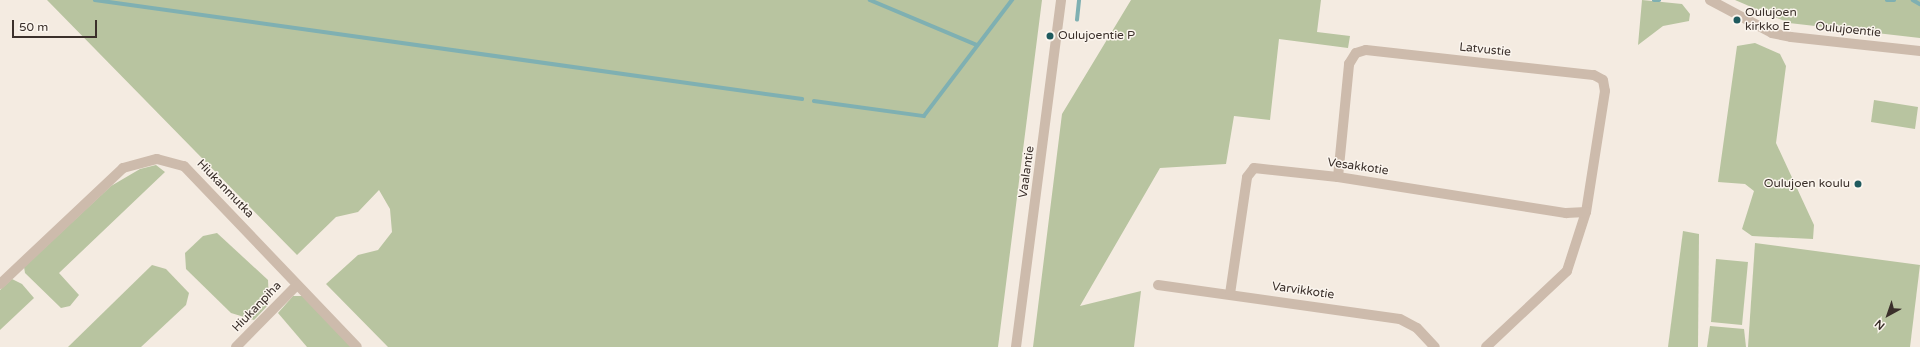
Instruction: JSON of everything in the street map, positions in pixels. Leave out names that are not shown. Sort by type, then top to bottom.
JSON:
[{"type":"street","name":"Vaalantie","points":[[1016,347],[1061,0]]},
{"type":"street","name":"Oulujoentie","points":[[1710,0],[1772,32],[1790,37],[1920,51]]},
{"type":"street","name":"Latvustie","points":[[1338,177],[1348,64],[1356,53],[1366,50],[1594,75],[1603,80],[1605,91],[1586,212]]},
{"type":"street","name":"Hiukanmutka","points":[[0,284],[123,168],[157,159],[184,166],[357,347]]},
{"type":"street","name":"Vesakkotie","points":[[1230,294],[1247,177],[1254,168],[1338,177],[1566,213],[1586,212]]},
{"type":"street","points":[[1486,347],[1567,271],[1586,212]]},
{"type":"street","name":"Hiukanpiha","points":[[236,347],[297,284]]},
{"type":"street","name":"Varvikkotie","points":[[1158,285],[1400,319],[1417,328],[1435,347]]},
{"type":"green space","points":[[47,0],[1042,0],[998,347],[388,347],[326,284],[358,255],[378,250],[392,232],[390,209],[379,190],[358,212],[336,217],[297,255]]},
{"type":"green space","points":[[1131,0],[1321,0],[1317,32],[1350,36],[1348,48],[1279,39],[1270,120],[1234,116],[1226,164],[1160,168],[1080,306],[1141,291],[1134,347],[1033,347],[1062,114]]},
{"type":"green space","points":[[1642,0],[1682,4],[1690,14],[1689,21],[1663,26],[1638,45]]},
{"type":"green space","points":[[1735,0],[1920,0],[1920,38],[1789,23]]},
{"type":"green space","points":[[1755,43],[1780,54],[1786,66],[1776,143],[1814,225],[1813,239],[1752,236],[1742,229],[1754,191],[1745,184],[1718,182],[1737,46]]},
{"type":"green space","points":[[1874,100],[1918,107],[1915,129],[1871,122]]},
{"type":"green space","points":[[156,165],[165,172],[59,273],[79,295],[70,306],[61,308],[25,273],[24,267],[111,186],[140,169]]},
{"type":"green space","points":[[1683,231],[1699,234],[1698,347],[1668,347]]},
{"type":"green space","points":[[217,233],[268,280],[269,304],[254,320],[231,313],[186,269],[185,253],[203,236]]},
{"type":"green space","points":[[1755,243],[1920,265],[1910,347],[1748,347]]},
{"type":"green space","points":[[1716,259],[1748,262],[1742,325],[1711,322]]},
{"type":"green space","points":[[152,265],[166,269],[189,293],[186,305],[141,347],[68,347]]},
{"type":"green space","points":[[12,279],[22,284],[34,298],[0,330],[0,290]]},
{"type":"green space","points":[[293,296],[303,296],[352,347],[307,347],[278,313]]},
{"type":"green space","points":[[1710,326],[1744,329],[1746,347],[1707,347]]},
{"type":"waterway","points":[[95,0],[802,99]]},
{"type":"waterway","points":[[870,0],[977,45]]},
{"type":"waterway","points":[[814,101],[924,116],[1012,0]]},
{"type":"waterway","points":[[1077,20],[1079,0]]},
{"type":"waterway","points":[[1654,0],[1659,0]]},
{"type":"waterway","points":[[1887,0],[1894,0]]},
{"type":"waterway","points":[[1913,0],[1920,4]]},
{"type":"place","name":"Oulujoen kirkko E","points":[[1737,20]]},
{"type":"place","name":"Oulujoentie P","points":[[1050,36]]},
{"type":"place","name":"Oulujoen koulu","points":[[1858,184]]}]
